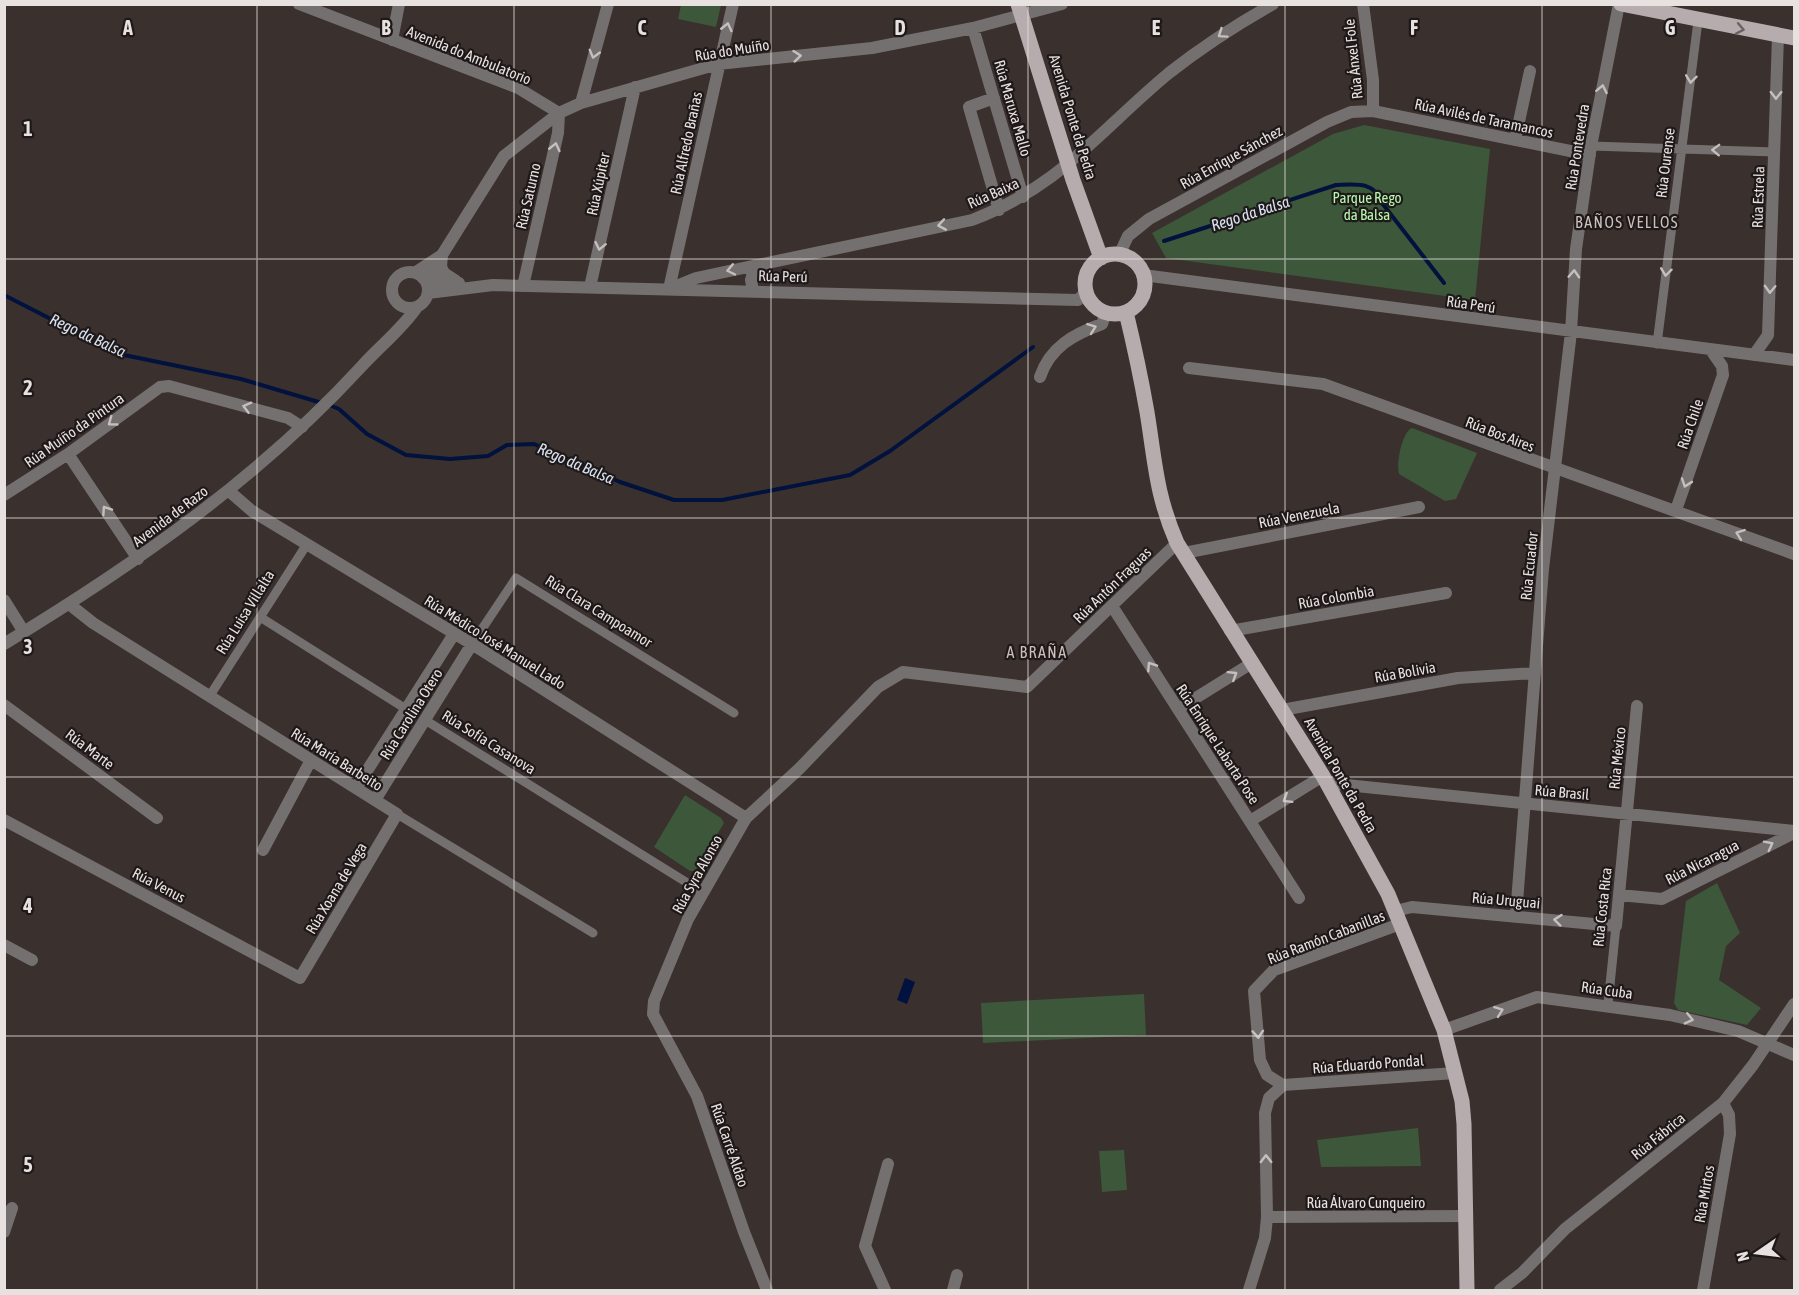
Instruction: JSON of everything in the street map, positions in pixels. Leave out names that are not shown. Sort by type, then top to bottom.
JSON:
[{"type":"main road","points":[[1620,4],[1794,38]]},
{"type":"main road","name":"Avenida Ponte da Pedra","points":[[1021,9],[1091,229],[1111,256]]},
{"type":"main road","points":[[1111,256],[1134,261],[1143,275],[1144,293],[1134,307],[1126,312],[1106,312],[1097,308],[1086,292],[1089,269],[1111,256]]},
{"type":"main road","name":"Avenida Ponte da Pedra","points":[[1126,312],[1147,415],[1154,470],[1164,509],[1180,548],[1325,780],[1388,894],[1444,1030],[1455,1073],[1464,1124],[1467,1290]]},
{"type":"main road","points":[[1467,1274],[1477,1290]]},
{"type":"street","name":"Avenida do Ambulatorio","points":[[299,4],[518,88],[558,113]]},
{"type":"street","points":[[392,40],[399,4]]},
{"type":"street","points":[[581,103],[608,4]]},
{"type":"street","name":"Rúa Alfredo Brañas","points":[[669,289],[733,4]]},
{"type":"street","name":"Rúa do Muíño","points":[[338,392],[417,307],[423,282],[441,261],[504,156],[558,113],[581,103],[718,64],[872,48],[973,28],[1021,9],[1062,4]]},
{"type":"street","name":"Rúa Baixa","points":[[669,289],[696,278],[972,220],[999,210],[1023,197],[1069,165],[1168,74],[1222,33],[1273,4]]},
{"type":"street","name":"Rúa Ánxel Fole","points":[[1363,4],[1373,80],[1373,111]]},
{"type":"street","name":"Rúa Pontevedra","points":[[1571,332],[1576,249],[1590,151],[1620,4]]},
{"type":"street","name":"Rúa Ourense","points":[[1657,344],[1698,21]]},
{"type":"street","name":"Rúa Maruxa Mallo","points":[[973,28],[1023,197]]},
{"type":"street","name":"Rúa Estrela","points":[[1754,355],[1768,335],[1778,36]]},
{"type":"street","points":[[1515,140],[1530,71]]},
{"type":"street","name":"Rúa Xúpiter","points":[[590,287],[635,87]]},
{"type":"street","points":[[994,98],[969,106],[999,210]]},
{"type":"street","name":"Rúa Avilés de Taramancos","points":[[1373,111],[1515,140],[1590,151]]},
{"type":"street","name":"Rúa Enrique Sánchez","points":[[1111,256],[1128,236],[1149,219],[1327,122],[1351,112],[1373,111]]},
{"type":"street","name":"Rúa Saturno","points":[[523,286],[558,132],[558,113]]},
{"type":"street","points":[[1590,151],[1682,149],[1775,152]]},
{"type":"street","points":[[441,261],[444,273],[459,283]]},
{"type":"street","points":[[753,291],[751,280],[755,265]]},
{"type":"street","name":"Rúa do Muíño","points":[[395,330],[392,288],[396,278],[405,272],[423,282]]},
{"type":"street","name":"Rúa Perú","points":[[1143,275],[1657,344],[1794,360]]},
{"type":"street","name":"Rúa Perú","points":[[423,282],[439,280],[476,285]]},
{"type":"street","name":"Rúa Perú","points":[[423,282],[1078,300],[1086,292]]},
{"type":"street","points":[[394,300],[404,308],[417,307]]},
{"type":"street","points":[[1040,377],[1049,358],[1071,337],[1102,324],[1106,312]]},
{"type":"street","name":"Rúa Ecuador","points":[[1516,915],[1543,569],[1571,332]]},
{"type":"street","name":"Rúa Chile","points":[[1676,510],[1723,375],[1722,366],[1711,350]]},
{"type":"street","name":"Rúa Bos Aires","points":[[1189,368],[1323,384],[1536,463],[1556,466],[1794,554]]},
{"type":"street","name":"Rúa Muíño da Pintura","points":[[4,495],[68,454],[160,387],[169,386],[288,418],[302,427]]},
{"type":"street","name":"Avenida de Razo","points":[[4,644],[138,559],[229,491],[338,392]]},
{"type":"street","points":[[68,454],[138,559]]},
{"type":"street","name":"Rúa Médico José Manuel Lado","points":[[229,491],[252,511],[472,644],[746,818]]},
{"type":"street","name":"Rúa Venezuela","points":[[1180,548],[1419,507]]},
{"type":"street","name":"Rúa Luisa Villalta","points":[[209,697],[307,544]]},
{"type":"street","name":"Rúa Antón Fraguas","points":[[800,768],[878,687],[903,672],[1027,687],[1112,606],[1180,548]]},
{"type":"street","name":"Rúa Clara Campoamor","points":[[472,644],[516,578],[734,713]]},
{"type":"street","name":"Rúa Colombia","points":[[1230,631],[1446,593]]},
{"type":"street","points":[[4,600],[24,632]]},
{"type":"street","name":"Rúa María Barbeito","points":[[69,604],[93,623],[209,697],[593,933]]},
{"type":"street","name":"Rúa Enrique Labarta Pose","points":[[1112,606],[1299,897]]},
{"type":"street","name":"Rúa Sofía Casanova","points":[[260,617],[702,891]]},
{"type":"street","name":"Rúa Carolina Otero","points":[[356,788],[454,634]]},
{"type":"street","name":"Rúa Carolina Otero","points":[[375,800],[472,644]]},
{"type":"street","points":[[1178,709],[1252,663]]},
{"type":"street","name":"Rúa Bolivia","points":[[1282,710],[1458,678],[1535,673]]},
{"type":"street","name":"Rúa Marte","points":[[4,705],[157,818]]},
{"type":"street","name":"Rúa México","points":[[1626,813],[1637,706]]},
{"type":"street","points":[[264,850],[311,760]]},
{"type":"street","name":"Rúa Syra Alonso","points":[[653,1014],[654,1001],[702,891],[746,818],[800,768]]},
{"type":"street","points":[[1250,821],[1325,780]]},
{"type":"street","name":"Rúa Brasil","points":[[1325,780],[1794,832]]},
{"type":"street","name":"Rúa Costa Rica","points":[[1608,1004],[1626,813]]},
{"type":"street","name":"Rúa Xoana de Vega","points":[[300,978],[397,814]]},
{"type":"street","name":"Rúa Venus","points":[[4,820],[300,978]]},
{"type":"street","name":"Rúa Nicaragua","points":[[1619,895],[1662,899],[1794,832]]},
{"type":"street","name":"Rúa Uruguai","points":[[1397,918],[1412,908],[1516,915],[1616,926]]},
{"type":"street","name":"Rúa Ramón Cabanillas","points":[[1283,1085],[1267,1075],[1260,1060],[1254,991],[1274,970],[1397,918]]},
{"type":"street","points":[[4,945],[32,960]]},
{"type":"street","name":"Rúa Cuba","points":[[1444,1030],[1537,997],[1608,1004],[1727,1028],[1794,1055]]},
{"type":"street","name":"Rúa Fábrica","points":[[1500,1290],[1522,1273],[1565,1229],[1723,1103],[1794,1004]]},
{"type":"street","name":"Rúa Carré Aldao","points":[[653,1014],[697,1096],[744,1232],[767,1290]]},
{"type":"street","name":"Rúa Eduardo Pondal","points":[[1283,1085],[1455,1073]]},
{"type":"street","points":[[1249,1290],[1265,1238],[1267,1217],[1265,1113],[1269,1098],[1283,1085]]},
{"type":"street","name":"Rúa Mirtos","points":[[1703,1290],[1730,1134],[1729,1115],[1723,1103]]},
{"type":"street","points":[[885,1290],[865,1246],[888,1164]]},
{"type":"street","points":[[4,1232],[12,1208]]},
{"type":"street","name":"Rúa Álvaro Cunqueiro","points":[[1267,1217],[1465,1216]]},
{"type":"street","name":"Rúa Fábrica","points":[[1514,1290],[1522,1273]]},
{"type":"street","points":[[953,1290],[957,1275]]},
{"type":"green space","points":[[681,5],[721,5],[716,27],[678,19]]},
{"type":"green space","name":"Parque Rego da Balsa","points":[[1364,125],[1490,149],[1475,300],[1166,258],[1152,233],[1333,134]]},
{"type":"green space","points":[[1412,428],[1477,453],[1456,499],[1445,501],[1399,474],[1398,463],[1401,448],[1405,435]]},
{"type":"green space","points":[[685,795],[721,818],[724,823],[695,871],[690,871],[654,847]]},
{"type":"green space","points":[[1717,883],[1740,933],[1726,946],[1719,980],[1761,1008],[1747,1025],[1678,1010],[1674,1003],[1686,901]]},
{"type":"green space","points":[[1144,994],[1146,1035],[983,1043],[981,1003]]},
{"type":"green space","points":[[1418,1128],[1421,1166],[1321,1167],[1317,1140]]},
{"type":"green space","points":[[1124,1150],[1127,1190],[1102,1192],[1099,1151]]},
{"type":"water","points":[[905,978],[915,982],[907,1004],[897,1000]]},
{"type":"waterway","name":"Rego da Balsa","points":[[1164,241],[1336,185],[1363,185],[1379,196],[1444,283]]},
{"type":"waterway","name":"Rego da Balsa","points":[[4,295],[119,354],[241,379],[322,403]]},
{"type":"waterway","name":"Rego da Balsa","points":[[329,405],[339,409],[367,434],[406,455],[450,459],[488,456],[507,445],[534,444],[620,482],[674,500],[722,500],[850,475],[890,451],[1033,347]]},
{"type":"district","name":"BAÑOS VELLOS","points":[[1627,222]]},
{"type":"district","name":"A BRAÑA","points":[[1037,652]]}]
